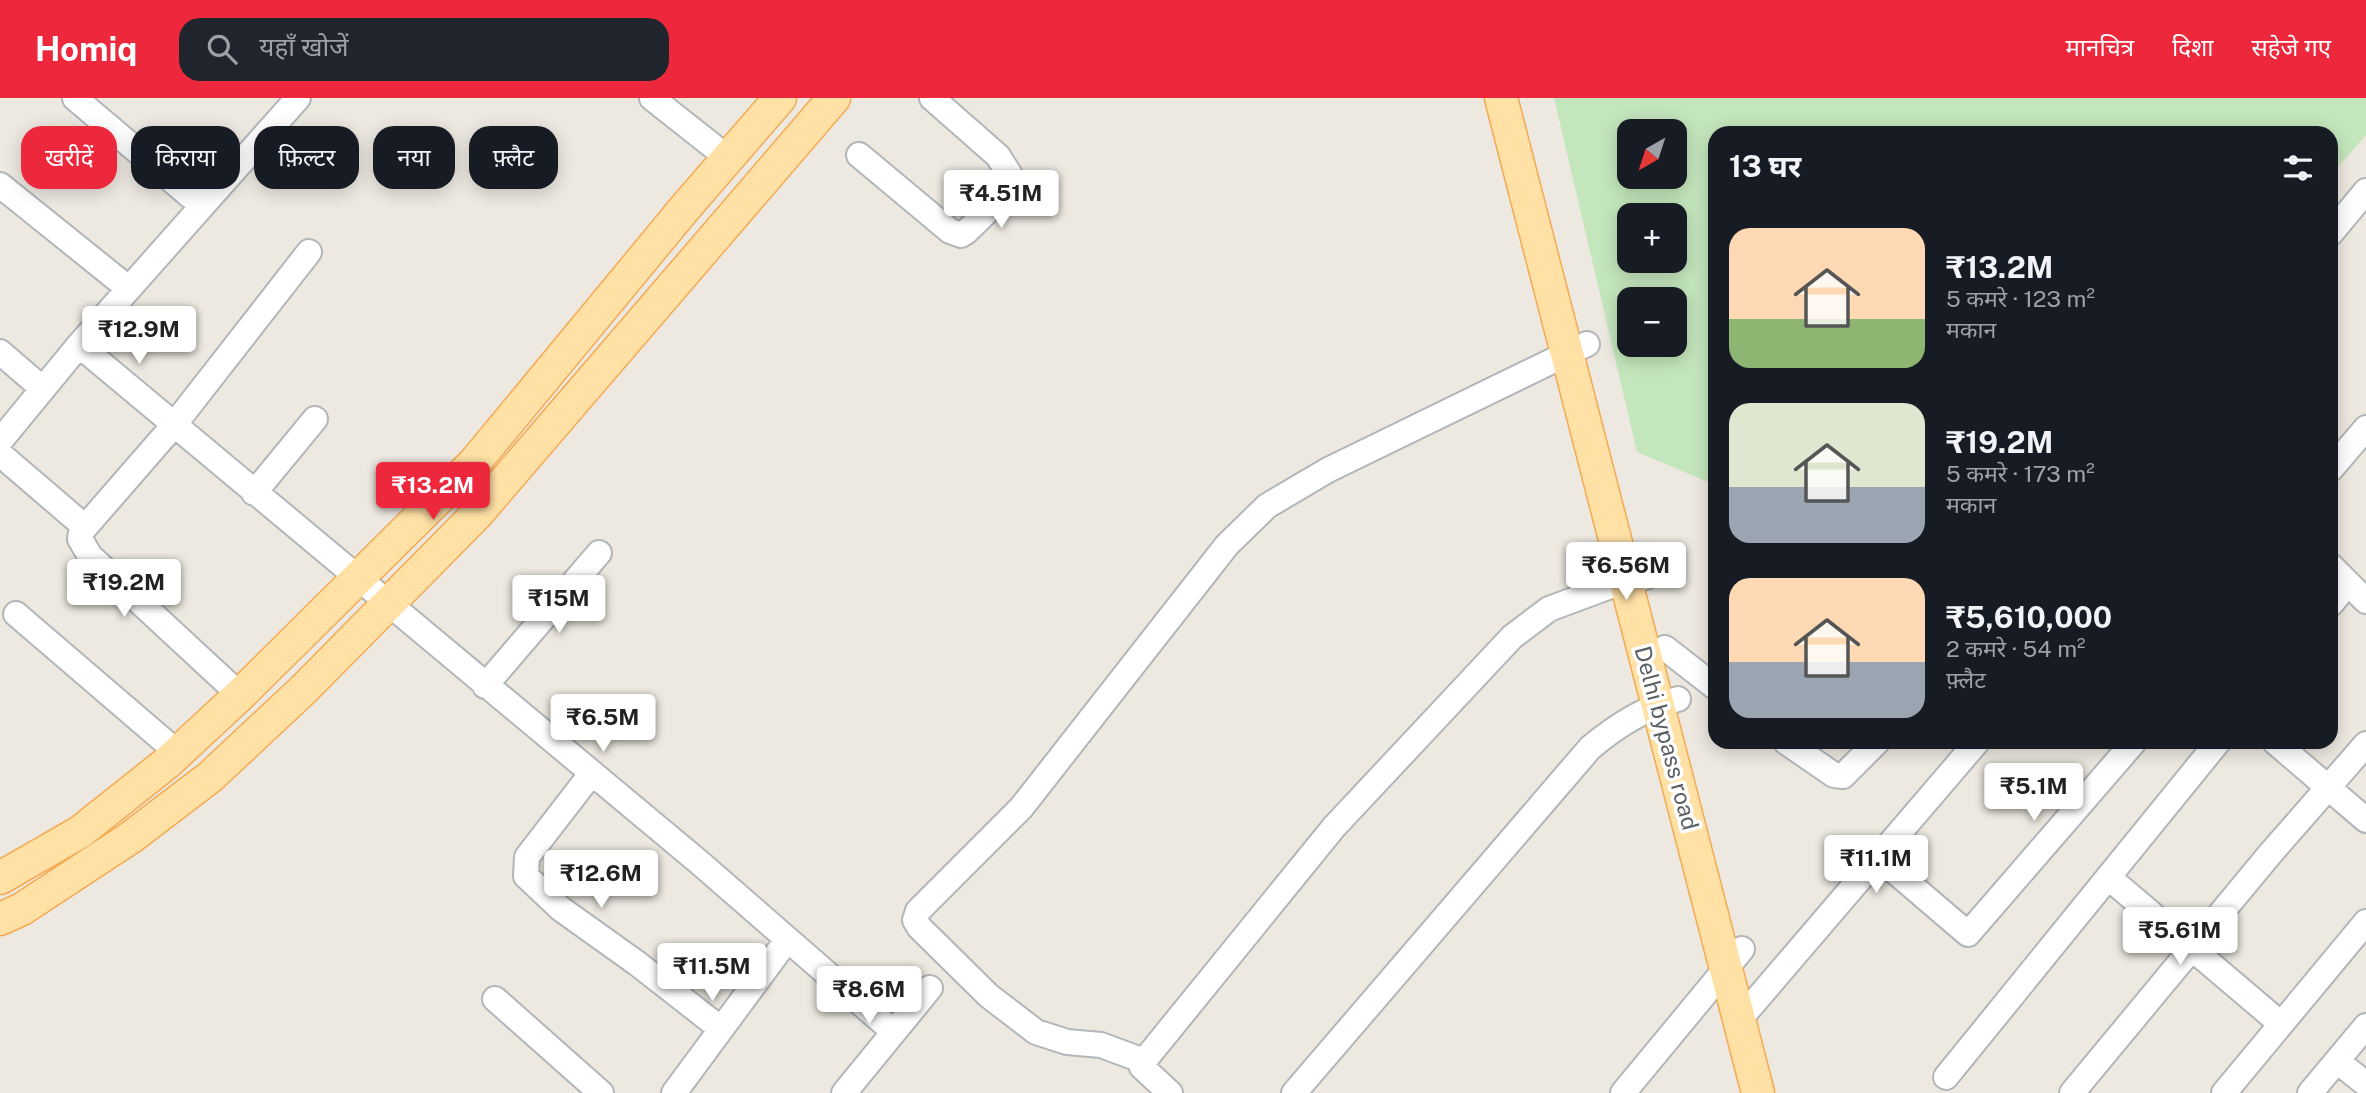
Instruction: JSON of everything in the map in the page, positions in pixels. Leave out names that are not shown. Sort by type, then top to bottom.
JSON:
[{"type":"main road","points":[[0,878],[80,832],[178,753],[475,462],[780,98]]},
{"type":"main road","points":[[0,919],[22,909],[130,838],[210,777],[303,691],[476,515],[834,98]]},
{"type":"main road","name":"Delhi bypass road","points":[[1501,98],[1577,349],[1637,579],[1747,1009],[1758,1093]]},
{"type":"main road","name":"Delhi bypass road","points":[[1523,98],[1577,349]]},
{"type":"main road","name":"Delhi bypass road","points":[[1637,579],[1665,648],[1668,702]]},
{"type":"main road","name":"Delhi bypass road","points":[[1747,1009],[1779,1093]]},
{"type":"street","points":[[75,98],[201,205]]},
{"type":"street","points":[[0,441],[128,288],[298,98]]},
{"type":"street","points":[[652,98],[728,158]]},
{"type":"street","points":[[859,155],[950,231],[961,234],[966,232],[1005,194],[1010,175],[998,156],[932,98]]},
{"type":"street","points":[[0,185],[128,288]]},
{"type":"street","points":[[2338,225],[2366,191]]},
{"type":"street","points":[[240,695],[90,556],[80,544],[81,532],[174,425],[309,252]]},
{"type":"street","points":[[79,345],[894,1032]]},
{"type":"street","points":[[1144,1060],[1101,1045],[1067,1042],[1036,1032],[989,996],[919,927],[915,920],[918,911],[1021,808],[1227,545],[1267,506],[1328,470],[1577,349]]},
{"type":"street","points":[[0,352],[43,389]]},
{"type":"street","points":[[254,493],[315,419]]},
{"type":"street","points":[[2338,461],[2366,428]]},
{"type":"street","points":[[0,454],[85,527]]},
{"type":"street","points":[[485,686],[599,553]]},
{"type":"street","points":[[2339,574],[2366,601]]},
{"type":"street","points":[[1170,1093],[1142,1067],[1144,1060],[1334,827],[1512,636],[1549,609],[1637,579]]},
{"type":"street","points":[[16,614],[178,753]]},
{"type":"street","points":[[1665,648],[1708,682]]},
{"type":"street","points":[[1294,1093],[1590,748],[1615,727],[1668,702]]},
{"type":"street","points":[[2073,1093],[2366,744]]},
{"type":"street","points":[[1796,749],[1834,775],[1843,776],[1870,749]]},
{"type":"street","points":[[1747,1009],[1971,749]]},
{"type":"street","points":[[1878,857],[1968,934],[2128,749]]},
{"type":"street","points":[[1946,1077],[2212,749]]},
{"type":"street","points":[[2283,749],[2366,820]]},
{"type":"street","points":[[591,774],[527,857],[526,876],[535,888],[561,909],[638,964],[721,1030]]},
{"type":"street","points":[[2108,877],[2281,1024]]},
{"type":"street","points":[[2224,1093],[2366,922]]},
{"type":"street","points":[[674,1093],[787,940]]},
{"type":"street","points":[[1623,1093],[1734,957]]},
{"type":"street","points":[[858,1088],[894,1032],[930,988]]},
{"type":"street","points":[[495,999],[601,1093]]},
{"type":"street","points":[[2310,1093],[2366,1026]]},
{"type":"street","points":[[2337,1061],[2366,1084]]},
{"type":"green space","points":[[1554,98],[2366,98],[2366,135],[2338,167],[2338,126],[1708,126],[1708,482],[1637,452]]}]
